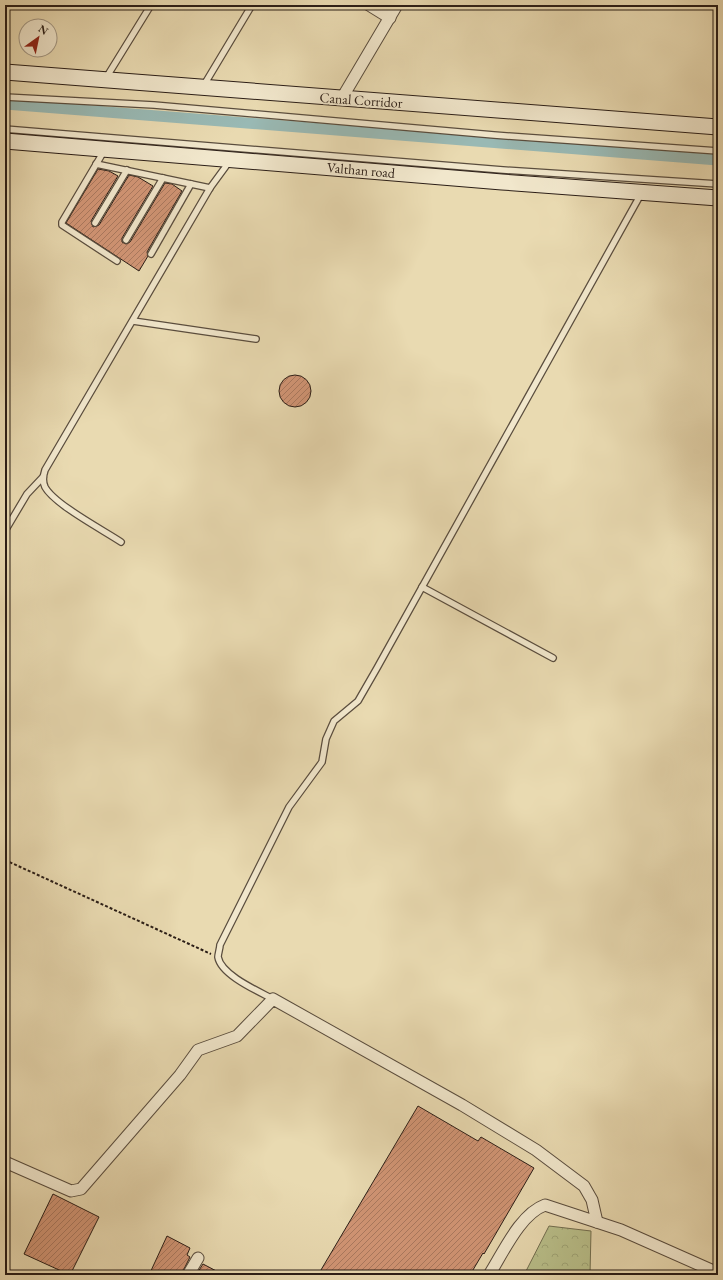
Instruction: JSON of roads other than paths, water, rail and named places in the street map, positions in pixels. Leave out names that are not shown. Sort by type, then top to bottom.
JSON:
[{"type":"main road","name":"Canal Corridor","points":[[5,72],[718,127]]},
{"type":"main road","name":"Valthan road","points":[[5,141],[718,198]]},
{"type":"street","points":[[369,5],[390,18]]},
{"type":"street","points":[[342,98],[398,5]]},
{"type":"street","points":[[5,1162],[72,1191],[81,1189],[180,1075],[198,1050],[237,1036],[273,999],[462,1105],[536,1150],[584,1186],[592,1200],[597,1222]]},
{"type":"street","points":[[489,1275],[526,1217],[536,1208],[545,1205],[621,1230],[718,1273]]},
{"type":"street","points":[[188,1275],[198,1258]]},
{"type":"lane","points":[[105,80],[151,5]]},
{"type":"lane","points":[[202,87],[252,5]]},
{"type":"lane","points":[[5,97],[154,105],[509,136],[718,151]]},
{"type":"lane","points":[[5,128],[503,170],[718,184]]},
{"type":"lane","points":[[106,148],[62,222],[62,225],[117,261]]},
{"type":"lane","points":[[121,542],[70,509],[51,494],[45,487],[43,477],[45,470],[210,188],[230,160]]},
{"type":"lane","points":[[96,164],[210,188]]},
{"type":"lane","points":[[95,223],[126,170]]},
{"type":"lane","points":[[126,240],[163,178]]},
{"type":"lane","points":[[151,254],[191,184]]},
{"type":"lane","points":[[273,999],[239,980],[224,968],[218,957],[220,944],[289,807],[322,762],[326,739],[334,721],[358,700],[642,192]]},
{"type":"lane","points":[[133,321],[256,339]]},
{"type":"lane","points":[[5,531],[27,494],[43,477]]},
{"type":"lane","points":[[422,587],[553,658]]},
{"type":"waterway","points":[[5,104],[718,160]]}]
